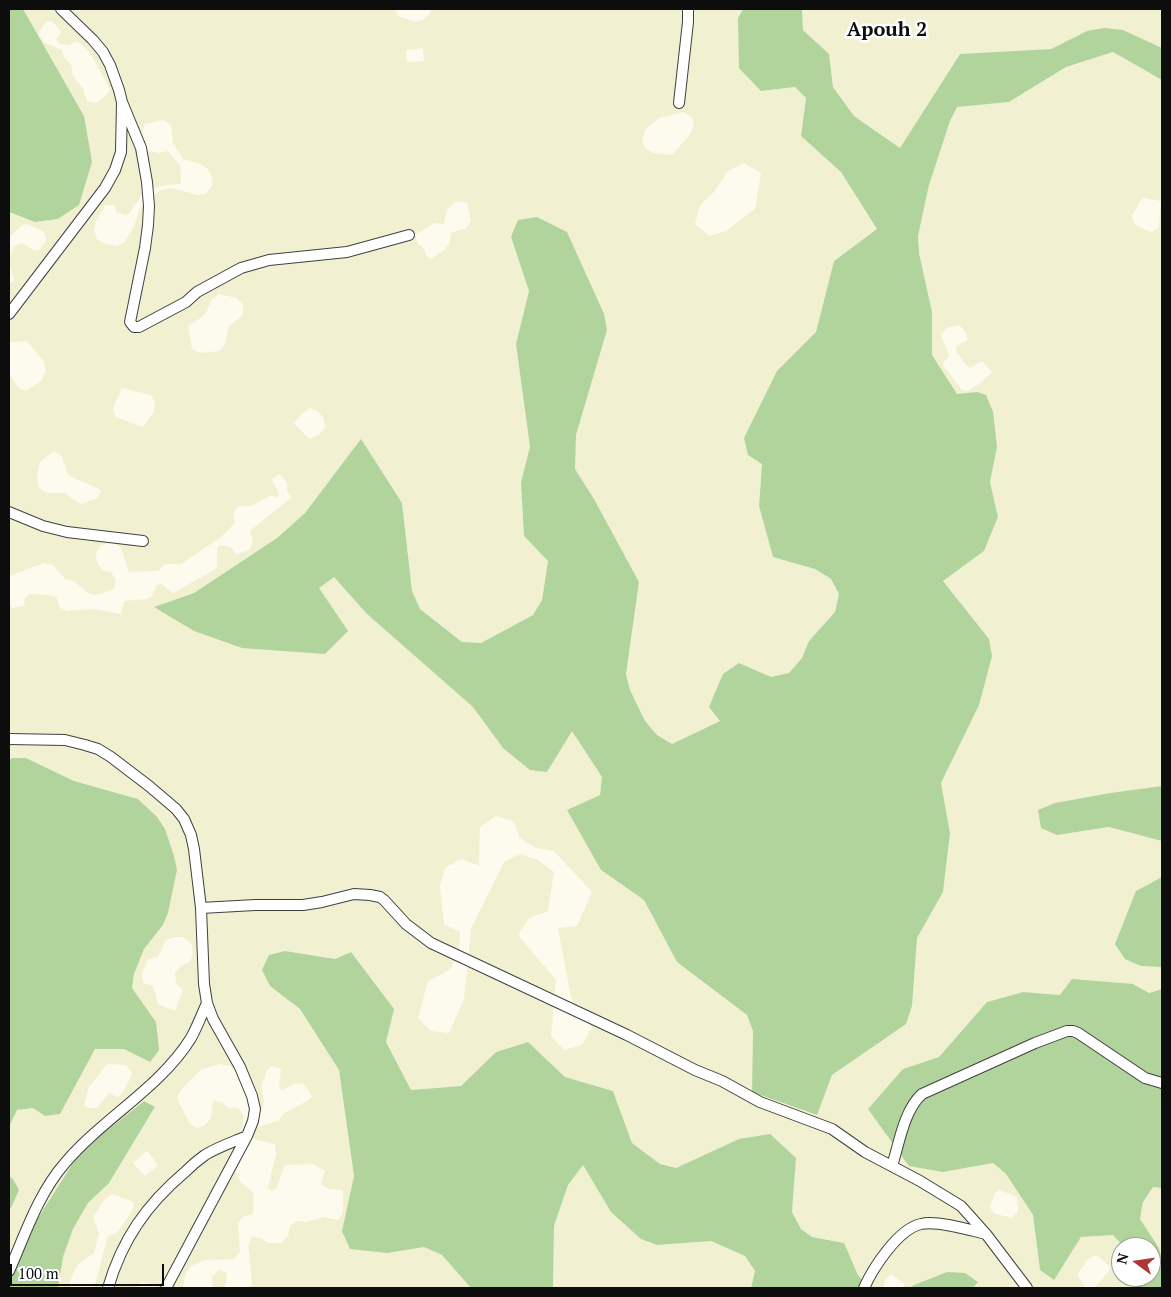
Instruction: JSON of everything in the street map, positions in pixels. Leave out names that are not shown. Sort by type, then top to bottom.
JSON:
[{"type":"street","points":[[61,9],[103,52],[116,79],[122,102],[141,148],[148,190],[147,232],[130,322],[134,327],[139,327],[186,302],[197,292],[240,268],[268,260],[347,252],[409,234]]},
{"type":"street","points":[[679,103],[688,9]]},
{"type":"street","points":[[9,314],[105,188],[115,170],[121,152],[122,102]]},
{"type":"street","points":[[9,512],[43,526],[67,532],[143,541]]},
{"type":"street","points":[[9,739],[65,740],[98,749],[111,756],[169,804],[184,819],[192,835],[201,908],[204,984],[207,1003],[213,1019],[240,1067],[252,1096],[255,1109],[247,1136],[166,1288]]},
{"type":"street","points":[[201,908],[303,905],[354,894],[380,897],[406,924],[431,943],[627,1035],[695,1070],[722,1081],[760,1102],[832,1129],[865,1152],[920,1181],[961,1206],[986,1234],[1026,1288]]},
{"type":"street","points":[[9,1271],[31,1219],[48,1186],[64,1164],[97,1129],[143,1092],[174,1059],[191,1037],[207,1003]]},
{"type":"street","points":[[892,1166],[912,1104],[922,1094],[1035,1043],[1067,1031],[1078,1033],[1144,1078],[1162,1083]]},
{"type":"street","points":[[108,1288],[118,1257],[126,1242],[148,1209],[163,1192],[204,1156],[247,1136]]},
{"type":"street","points":[[864,1288],[870,1273],[880,1258],[906,1232],[923,1223],[940,1224],[986,1234]]},
{"type":"green space","points":[[9,9],[23,9],[84,116],[92,162],[79,205],[58,219],[35,222],[9,212]]},
{"type":"green space","points":[[23,9],[395,9],[398,16],[416,22],[430,14],[430,9],[743,9],[738,18],[761,91],[795,87],[806,98],[801,136],[841,172],[877,229],[834,261],[816,332],[777,371],[748,455],[762,463],[759,506],[773,557],[815,569],[831,579],[839,594],[835,612],[809,641],[802,658],[789,673],[771,677],[721,720],[672,744],[657,735],[645,721],[630,690],[626,674],[639,582],[594,499],[575,469],[576,435],[607,330],[603,314],[567,233],[511,238],[529,291],[516,344],[530,447],[521,482],[524,536],[548,561],[542,600],[533,615],[481,643],[462,642],[420,609],[412,591],[402,503],[361,440],[305,513],[277,538],[194,593],[154,607],[319,587],[334,577],[367,614],[473,707],[503,748],[547,772],[572,730],[602,777],[600,795],[567,810],[601,870],[644,900],[677,962],[747,1015],[753,1031],[752,1092],[817,1115],[832,1075],[905,1024],[912,1006],[917,938],[943,892],[950,833],[941,783],[979,705],[989,639],[943,581],[984,551],[998,517],[990,482],[997,447],[977,392],[957,395],[932,355],[932,312],[919,253],[918,236],[929,185],[950,121],[957,107],[1009,102],[1066,67],[1114,52],[1162,80],[1162,786],[1055,803],[1038,810],[1057,835],[1109,827],[1162,841],[1162,877],[1136,891],[1141,966],[1162,967],[1162,989],[1149,993],[1133,984],[1060,995],[1023,992],[987,1002],[939,1057],[903,1069],[943,1172],[993,1163],[1006,1174],[1033,1215],[1040,1270],[1054,1279],[1081,1237],[1113,1235],[1115,1237],[1111,1237],[1111,1287],[1140,1288],[1094,1288],[1109,1271],[1110,1267],[1097,1255],[1088,1259],[1077,1275],[1084,1288],[973,1288],[977,1282],[947,1272],[910,1288],[903,1288],[905,1284],[891,1274],[886,1279],[883,1288],[869,1288],[858,1275],[844,1243],[812,1237],[801,1229],[792,1212],[796,1159],[739,1139],[676,1168],[660,1164],[632,1143],[613,1091],[565,1077],[528,1042],[496,1052],[461,1086],[411,1090],[386,1042],[393,1009],[351,952],[335,959],[285,951],[270,986],[300,1009],[339,1070],[354,1176],[342,1231],[387,1253],[424,1247],[442,1255],[471,1288],[249,1288],[252,1283],[248,1245],[252,1237],[261,1238],[268,1243],[281,1243],[288,1236],[290,1226],[297,1221],[306,1222],[324,1217],[338,1220],[343,1212],[343,1190],[329,1189],[321,1184],[325,1171],[313,1164],[285,1165],[276,1189],[271,1191],[268,1187],[276,1155],[275,1144],[256,1140],[253,1137],[254,1128],[278,1121],[284,1113],[309,1100],[312,1096],[304,1084],[295,1083],[282,1091],[279,1087],[281,1069],[273,1066],[268,1068],[261,1087],[264,1101],[262,1110],[255,1117],[251,1098],[240,1077],[230,1066],[220,1064],[202,1069],[181,1090],[177,1098],[189,1123],[197,1128],[205,1125],[211,1118],[213,1100],[221,1102],[229,1108],[238,1108],[244,1116],[236,1173],[240,1181],[254,1194],[253,1214],[244,1216],[238,1223],[240,1252],[234,1259],[205,1260],[191,1266],[185,1274],[183,1288],[157,1288],[142,1282],[136,1288],[94,1288],[108,1236],[117,1233],[132,1211],[134,1202],[112,1194],[104,1200],[93,1217],[99,1234],[94,1253],[78,1264],[70,1281],[70,1288],[58,1288],[63,1257],[73,1229],[88,1203],[109,1183],[155,1108],[144,1101],[82,1149],[36,1221],[19,1258],[9,1265],[9,1207],[11,1208],[13,1179],[9,1176],[9,1127],[17,1110],[33,1108],[45,1116],[60,1114],[95,1049],[124,1049],[150,1062],[156,1022],[132,988],[134,974],[144,949],[163,926],[168,913],[177,870],[139,799],[74,781],[26,758],[12,758],[9,760],[9,604],[12,608],[24,606],[25,598],[29,594],[48,595],[57,597],[59,607],[67,611],[94,609],[121,614],[124,601],[151,597],[157,585],[162,584],[173,593],[214,570],[217,567],[217,548],[221,545],[230,547],[236,554],[250,550],[253,540],[250,531],[291,498],[287,491],[287,483],[280,474],[272,479],[279,494],[278,498],[272,495],[251,506],[238,506],[233,514],[235,523],[221,537],[181,564],[165,564],[158,571],[129,572],[120,546],[111,543],[101,545],[96,553],[97,562],[102,570],[111,572],[116,580],[114,589],[96,595],[88,593],[74,581],[65,579],[53,565],[44,563],[9,576],[9,373],[18,388],[26,391],[41,381],[46,372],[44,362],[27,341],[9,342],[9,285],[14,280],[9,258],[14,247],[22,243],[34,250],[39,250],[47,239],[43,231],[27,224],[22,225],[12,235],[9,235],[9,212],[35,222],[58,219],[79,205],[84,116]],"holes":[[[48,21],[53,22],[61,32],[56,40],[59,44],[69,45],[77,41],[88,50],[110,90],[107,94],[96,103],[87,101],[82,87],[73,76],[71,64],[64,57],[62,50],[45,43],[39,35]],[[423,48],[424,61],[407,62],[406,50]],[[683,112],[692,117],[694,125],[690,134],[672,155],[654,153],[645,148],[642,139],[645,130],[659,118]],[[163,120],[171,125],[173,143],[183,159],[200,164],[208,169],[212,177],[212,186],[206,194],[197,195],[171,188],[161,190],[140,208],[134,226],[125,242],[116,246],[106,244],[98,240],[94,231],[96,221],[105,205],[115,205],[116,212],[125,215],[129,214],[147,190],[166,185],[180,184],[180,165],[168,151],[159,153],[145,150],[146,142],[142,134],[145,124]],[[744,163],[761,173],[755,209],[726,231],[709,236],[695,224],[700,205],[714,192],[728,171]],[[1142,198],[1161,201],[1159,228],[1151,232],[1135,225],[1132,216]],[[458,201],[467,203],[471,221],[466,228],[451,233],[449,244],[432,259],[427,257],[422,246],[418,244],[415,235],[435,223],[444,224],[447,210]],[[219,294],[237,298],[243,305],[243,315],[229,326],[225,344],[219,351],[201,353],[192,349],[188,326],[204,316],[212,299]],[[959,325],[965,331],[968,340],[956,346],[956,351],[970,368],[982,361],[992,372],[979,384],[967,391],[962,390],[943,365],[949,354],[941,336],[946,328]],[[122,388],[151,395],[155,403],[154,412],[143,427],[116,417],[113,408]],[[310,408],[316,410],[323,417],[325,427],[319,435],[309,439],[294,423]],[[54,451],[62,456],[68,475],[101,490],[98,498],[81,504],[64,493],[47,493],[39,488],[37,478],[39,463]],[[496,816],[513,821],[520,838],[536,848],[554,851],[592,892],[577,926],[558,928],[571,998],[592,1027],[582,1045],[564,1050],[551,1036],[556,980],[518,935],[529,918],[548,911],[554,872],[538,860],[521,854],[504,862],[471,929],[464,999],[449,1033],[431,1031],[418,1018],[428,981],[451,969],[459,951],[460,932],[444,924],[440,886],[445,868],[462,859],[479,866],[480,827]],[[173,937],[183,937],[191,943],[193,952],[190,962],[181,966],[175,973],[176,983],[183,990],[175,1011],[158,1004],[153,986],[144,983],[141,975],[148,959],[158,957],[165,941]],[[107,1064],[126,1065],[132,1073],[121,1095],[117,1097],[109,1093],[97,1108],[84,1106],[89,1087]],[[147,1151],[158,1165],[145,1176],[133,1163]],[[1000,1190],[1017,1197],[1018,1210],[1013,1218],[995,1214],[990,1207],[995,1193]]]},
{"type":"green space","points":[[743,9],[802,9],[803,30],[829,54],[833,87],[854,116],[900,148],[960,54],[1051,49],[1087,31],[1104,28],[1123,30],[1162,48],[1162,80],[1113,52],[1066,67],[1009,102],[957,107],[950,121],[929,185],[918,236],[919,253],[932,312],[932,355],[957,394],[977,392],[986,395],[993,412],[997,447],[990,482],[998,517],[984,551],[943,581],[989,639],[992,656],[979,705],[941,783],[950,833],[943,892],[917,938],[912,1006],[906,1024],[832,1075],[817,1115],[752,1092],[753,1031],[747,1015],[677,962],[644,900],[601,870],[567,810],[600,795],[602,777],[572,731],[547,772],[530,770],[503,748],[473,707],[367,614],[334,577],[319,588],[348,631],[325,654],[242,648],[194,631],[154,607],[194,593],[277,538],[305,513],[361,439],[402,503],[412,591],[420,609],[462,642],[481,643],[533,615],[542,600],[548,561],[524,536],[521,482],[530,447],[516,344],[529,291],[511,237],[518,220],[537,217],[567,232],[604,314],[607,330],[576,435],[575,469],[594,499],[639,582],[626,674],[630,690],[645,721],[657,735],[672,744],[720,721],[709,707],[723,674],[739,663],[771,677],[789,673],[802,658],[809,641],[835,612],[839,594],[831,579],[815,569],[773,557],[759,506],[762,464],[748,455],[744,438],[777,371],[816,332],[834,261],[877,229],[841,172],[801,136],[806,98],[795,87],[761,91],[739,68],[738,18]]},
{"type":"green space","points":[[802,9],[1162,9],[1162,48],[1123,30],[1087,31],[1051,49],[960,54],[900,148],[854,116],[833,87],[829,54],[803,30]]},
{"type":"green space","points":[[12,758],[26,758],[74,781],[138,799],[157,817],[165,829],[177,870],[168,913],[163,925],[144,949],[134,974],[132,988],[156,1022],[159,1050],[150,1062],[124,1049],[95,1049],[60,1114],[45,1116],[33,1108],[17,1110],[9,1127],[9,760]]},
{"type":"green space","points":[[1162,786],[1162,841],[1109,827],[1057,835],[1041,828],[1038,810],[1055,803]]},
{"type":"green space","points":[[1162,877],[1162,967],[1141,966],[1125,959],[1115,944],[1136,891]]},
{"type":"green space","points":[[285,951],[335,959],[351,952],[394,1009],[386,1042],[411,1090],[461,1086],[496,1052],[528,1042],[565,1077],[613,1091],[632,1143],[660,1164],[676,1168],[739,1139],[770,1134],[796,1158],[792,1212],[801,1229],[812,1237],[844,1243],[858,1275],[869,1288],[751,1288],[755,1271],[745,1256],[711,1241],[657,1245],[641,1239],[611,1212],[583,1165],[568,1185],[554,1226],[553,1288],[471,1288],[442,1255],[424,1247],[387,1253],[350,1249],[342,1231],[354,1176],[339,1070],[300,1009],[270,986],[262,970],[269,955]]},
{"type":"green space","points":[[1072,979],[1133,984],[1149,993],[1162,989],[1162,1188],[1153,1187],[1143,1202],[1140,1219],[1152,1237],[1115,1237],[1113,1235],[1081,1237],[1054,1280],[1040,1270],[1033,1215],[1006,1174],[993,1163],[943,1172],[909,1166],[868,1109],[903,1069],[939,1057],[987,1002],[1023,992],[1060,995]]},
{"type":"green space","points":[[144,1101],[155,1107],[109,1183],[88,1203],[73,1229],[63,1257],[58,1288],[9,1288],[9,1265],[19,1258],[36,1221],[82,1149]]},
{"type":"green space","points":[[583,1165],[611,1212],[657,1245],[711,1241],[745,1256],[755,1271],[751,1288],[553,1288],[554,1226],[568,1185]]},
{"type":"green space","points":[[9,1176],[13,1179],[19,1190],[11,1208],[9,1207]]},
{"type":"green space","points":[[1153,1187],[1162,1188],[1162,1259],[1161,1237],[1152,1237],[1140,1219],[1143,1202]]},
{"type":"green space","points":[[1161,1255],[1162,1288],[1140,1288],[1161,1287]]},
{"type":"green space","points":[[218,1270],[227,1273],[224,1288],[213,1288],[212,1277]]},
{"type":"green space","points":[[947,1272],[965,1273],[978,1282],[973,1288],[910,1288],[914,1285]]},
{"type":"district","name":"Apouh 2","points":[[887,30]]}]
